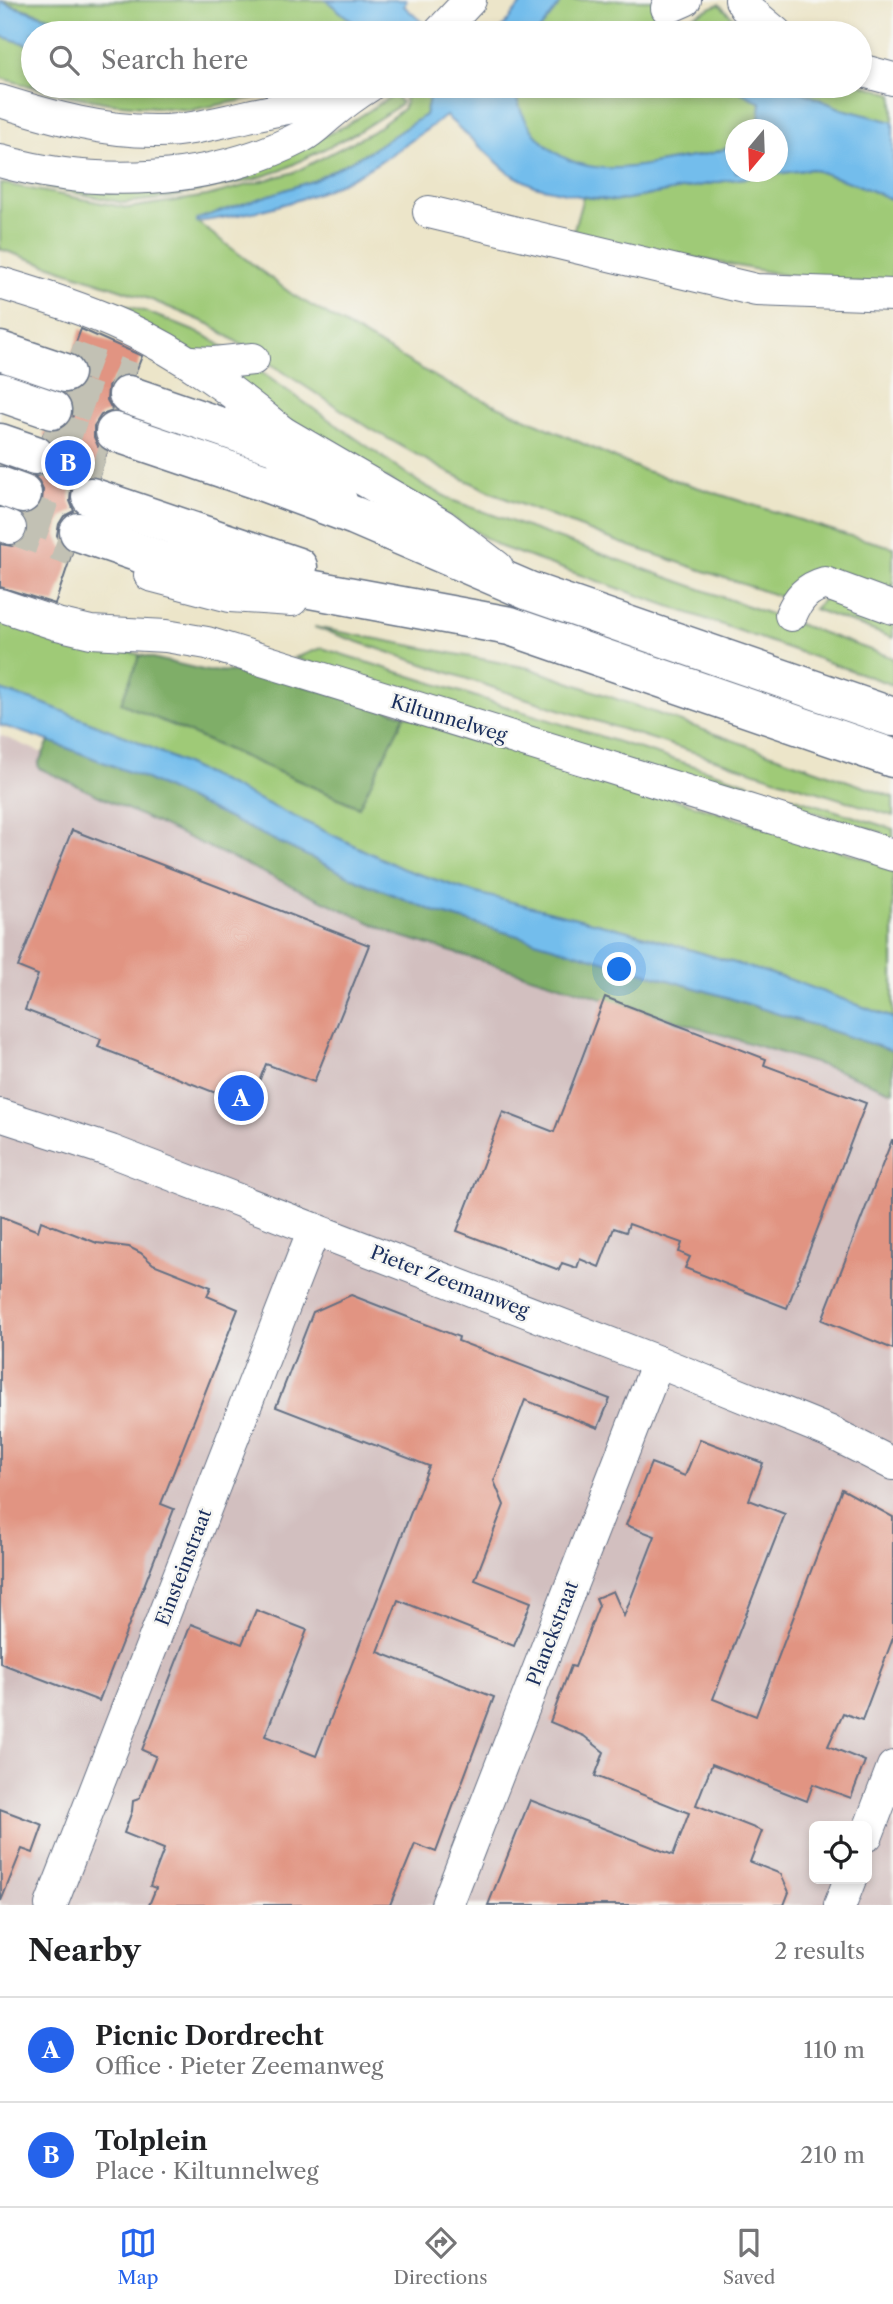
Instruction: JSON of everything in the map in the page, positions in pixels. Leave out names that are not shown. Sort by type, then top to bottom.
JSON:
[{"type":"main road","points":[[0,351],[29,457]]},
{"type":"main road","points":[[0,371],[29,457]]},
{"type":"main road","points":[[0,392],[29,457]]},
{"type":"main road","points":[[0,412],[29,457]]},
{"type":"main road","points":[[0,443],[29,457]]},
{"type":"main road","points":[[103,464],[277,446],[355,516]]},
{"type":"main road","points":[[103,464],[257,498],[355,516],[529,591],[893,717]]},
{"type":"main road","points":[[103,464],[160,560],[510,626],[893,758]]},
{"type":"main road","points":[[103,464],[226,524],[419,609]]},
{"type":"street","points":[[741,0],[762,21]]},
{"type":"street","points":[[872,73],[893,79]]},
{"type":"street","points":[[0,101],[76,122],[158,131],[182,130],[329,98]]},
{"type":"street","points":[[0,161],[35,170],[104,178],[196,171],[275,149],[305,136],[351,98]]},
{"type":"street","points":[[429,212],[756,290],[893,295]]},
{"type":"street","points":[[0,283],[92,313],[145,337],[189,362],[282,432],[443,526],[529,591]]},
{"type":"street","points":[[0,332],[29,457]]},
{"type":"street","points":[[189,362],[214,363],[253,359]]},
{"type":"street","points":[[103,464],[282,432]]},
{"type":"street","points":[[791,615],[806,592],[825,583],[893,608]]},
{"type":"street","name":"Kiltunnelweg","points":[[0,605],[91,632],[166,636],[207,643],[893,855]]},
{"type":"street","name":"Pieter Zeemanweg","points":[[0,1115],[111,1150],[658,1362],[828,1431],[893,1464]]},
{"type":"street","name":"Einsteinstraat","points":[[51,1905],[314,1229]]},
{"type":"street","name":"Planckstraat","points":[[447,1905],[658,1362]]},
{"type":"street","points":[[872,1822],[893,1767]]},
{"type":"street","points":[[840,1905],[848,1884]]},
{"type":"shaded area","points":[[0,735],[419,913],[893,1058],[893,1905],[0,1905]]},
{"type":"green space","points":[[326,0],[351,21],[61,21],[0,1]]},
{"type":"green space","points":[[563,0],[658,0],[670,21],[546,21]]},
{"type":"green space","points":[[719,4],[737,21],[681,21]]},
{"type":"green space","points":[[0,36],[21,42],[21,84],[0,78]]},
{"type":"green space","points":[[872,88],[893,94],[893,122],[842,109],[773,119],[725,119],[725,148],[714,153],[622,168],[593,168],[556,154],[536,138],[522,117],[516,98],[872,98]]},
{"type":"green space","points":[[83,98],[254,98],[191,110],[109,103]]},
{"type":"green space","points":[[389,98],[397,98],[401,102],[356,133],[282,170],[251,180],[166,198],[124,203],[0,177],[283,155],[345,126]]},
{"type":"green space","points":[[428,98],[425,115],[370,151],[315,180],[198,219],[197,222],[293,295],[448,384],[640,469],[893,547],[893,597],[797,589],[781,597],[621,543],[509,500],[446,471],[371,429],[209,324],[149,299],[0,249],[0,183],[128,208],[207,196],[295,172],[372,132],[403,109],[406,102],[404,99]]},
{"type":"green space","points":[[812,169],[893,200],[893,286],[800,278],[573,233],[583,197],[617,201],[725,181],[788,182],[788,172]]},
{"type":"green space","points":[[99,297],[147,312],[206,336],[420,483],[454,501],[893,658],[893,685],[501,547],[224,381]]},
{"type":"green space","points":[[825,598],[893,621],[893,638],[814,609]]},
{"type":"green space","points":[[0,618],[49,628],[140,655],[121,703],[358,807],[405,715],[893,867],[893,1018],[791,980],[632,932],[476,893],[403,869],[137,741],[42,703],[0,690]]},
{"type":"green space","points":[[314,627],[529,668],[893,797],[893,816],[512,694]]},
{"type":"green space","points":[[322,648],[893,829],[893,843],[888,841],[883,833],[774,800],[766,805],[294,658]]},
{"type":"green space","points":[[140,655],[207,671],[257,672],[405,715],[359,807],[121,703]]},
{"type":"green space","points":[[49,741],[142,777],[362,882],[436,912],[723,996],[893,1051],[893,1092],[837,1070],[397,935],[39,768],[38,764]]},
{"type":"water","points":[[326,0],[407,0],[404,6],[421,21],[351,21]]},
{"type":"water","points":[[524,0],[563,0],[546,21],[507,21]]},
{"type":"water","points":[[0,1],[60,21],[21,21],[21,42],[0,36]]},
{"type":"water","points":[[428,98],[517,98],[527,123],[535,134],[565,158],[582,165],[599,168],[636,166],[706,154],[725,148],[725,181],[617,201],[534,186],[509,173],[446,116],[373,166],[311,196],[274,207],[197,222],[197,219],[315,180],[370,151],[425,115]]},
{"type":"water","points":[[752,98],[816,98],[842,109],[893,122],[893,200],[812,169],[788,172],[788,119],[759,119],[761,103]]},
{"type":"water","points":[[0,690],[42,703],[137,741],[403,869],[476,893],[632,932],[791,980],[893,1018],[893,1051],[723,996],[436,912],[362,882],[142,777],[0,725]]},
{"type":"building","points":[[81,329],[142,356],[135,374],[123,374],[114,378],[108,387],[107,400],[113,411],[101,415],[94,426],[94,437],[98,446],[107,452],[99,476],[86,476],[77,480],[71,489],[70,501],[74,511],[64,516],[57,535],[62,546],[72,553],[55,604],[0,587],[0,544],[12,546],[22,542],[27,535],[28,526],[23,515],[35,511],[42,502],[43,490],[34,476],[50,471],[57,451],[52,441],[43,435],[45,431],[57,431],[67,426],[73,416],[74,407],[67,394],[79,390],[86,379],[87,369],[82,359],[72,353]]},
{"type":"building","points":[[72,830],[369,945],[314,1082],[266,1064],[249,1106],[98,1047],[101,1039],[25,1010],[38,975],[18,967]]},
{"type":"building","points":[[605,997],[766,1059],[764,1065],[866,1103],[787,1308],[685,1268],[690,1257],[679,1252],[682,1243],[629,1224],[626,1232],[614,1228],[599,1267],[580,1259],[577,1268],[562,1263],[559,1270],[457,1231],[503,1112],[554,1132]]},
{"type":"building","points":[[893,1140],[893,1349],[822,1320]]},
{"type":"building","points":[[0,1216],[38,1231],[41,1221],[97,1243],[129,1247],[153,1264],[211,1287],[207,1296],[238,1309],[161,1504],[174,1509],[99,1701],[0,1663]]},
{"type":"building","points":[[351,1295],[459,1337],[458,1341],[610,1399],[598,1428],[525,1400],[494,1481],[504,1505],[475,1580],[531,1602],[514,1646],[398,1600],[378,1652],[494,1697],[436,1852],[415,1844],[390,1905],[149,1905],[156,1888],[150,1886],[164,1849],[124,1833],[133,1801],[139,1799],[156,1756],[142,1750],[191,1624],[242,1644],[256,1610],[307,1630],[265,1736],[316,1756],[429,1466],[276,1407],[313,1312]]},
{"type":"building","points":[[700,1439],[763,1463],[749,1500],[785,1514],[713,1699],[756,1716],[842,1489],[893,1517],[893,1638],[862,1720],[843,1713],[828,1746],[865,1761],[851,1798],[813,1784],[807,1801],[712,1764],[696,1805],[762,1831],[750,1862],[781,1874],[789,1892],[784,1905],[488,1905],[530,1800],[673,1855],[689,1813],[595,1776],[604,1752],[584,1736],[550,1722],[571,1666],[575,1667],[599,1605],[596,1598],[613,1591],[624,1616],[655,1536],[626,1525],[651,1463],[685,1476]]},
{"type":"building","points":[[0,1809],[43,1825],[33,1853],[22,1849],[1,1901]]},
{"type":"tunnel","points":[[69,356],[133,379]]},
{"type":"tunnel","points":[[59,390],[122,413]]},
{"type":"tunnel","points":[[45,428],[108,450]]},
{"type":"tunnel","points":[[35,455],[99,478]]},
{"type":"tunnel","points":[[16,510],[79,532]]},
{"type":"tunnel","points":[[10,528],[73,550]]},
{"type":"place","name":"Tolplein","points":[[68,463]]},
{"type":"place","name":"Picnic Dordrecht","points":[[241,1098]]}]
